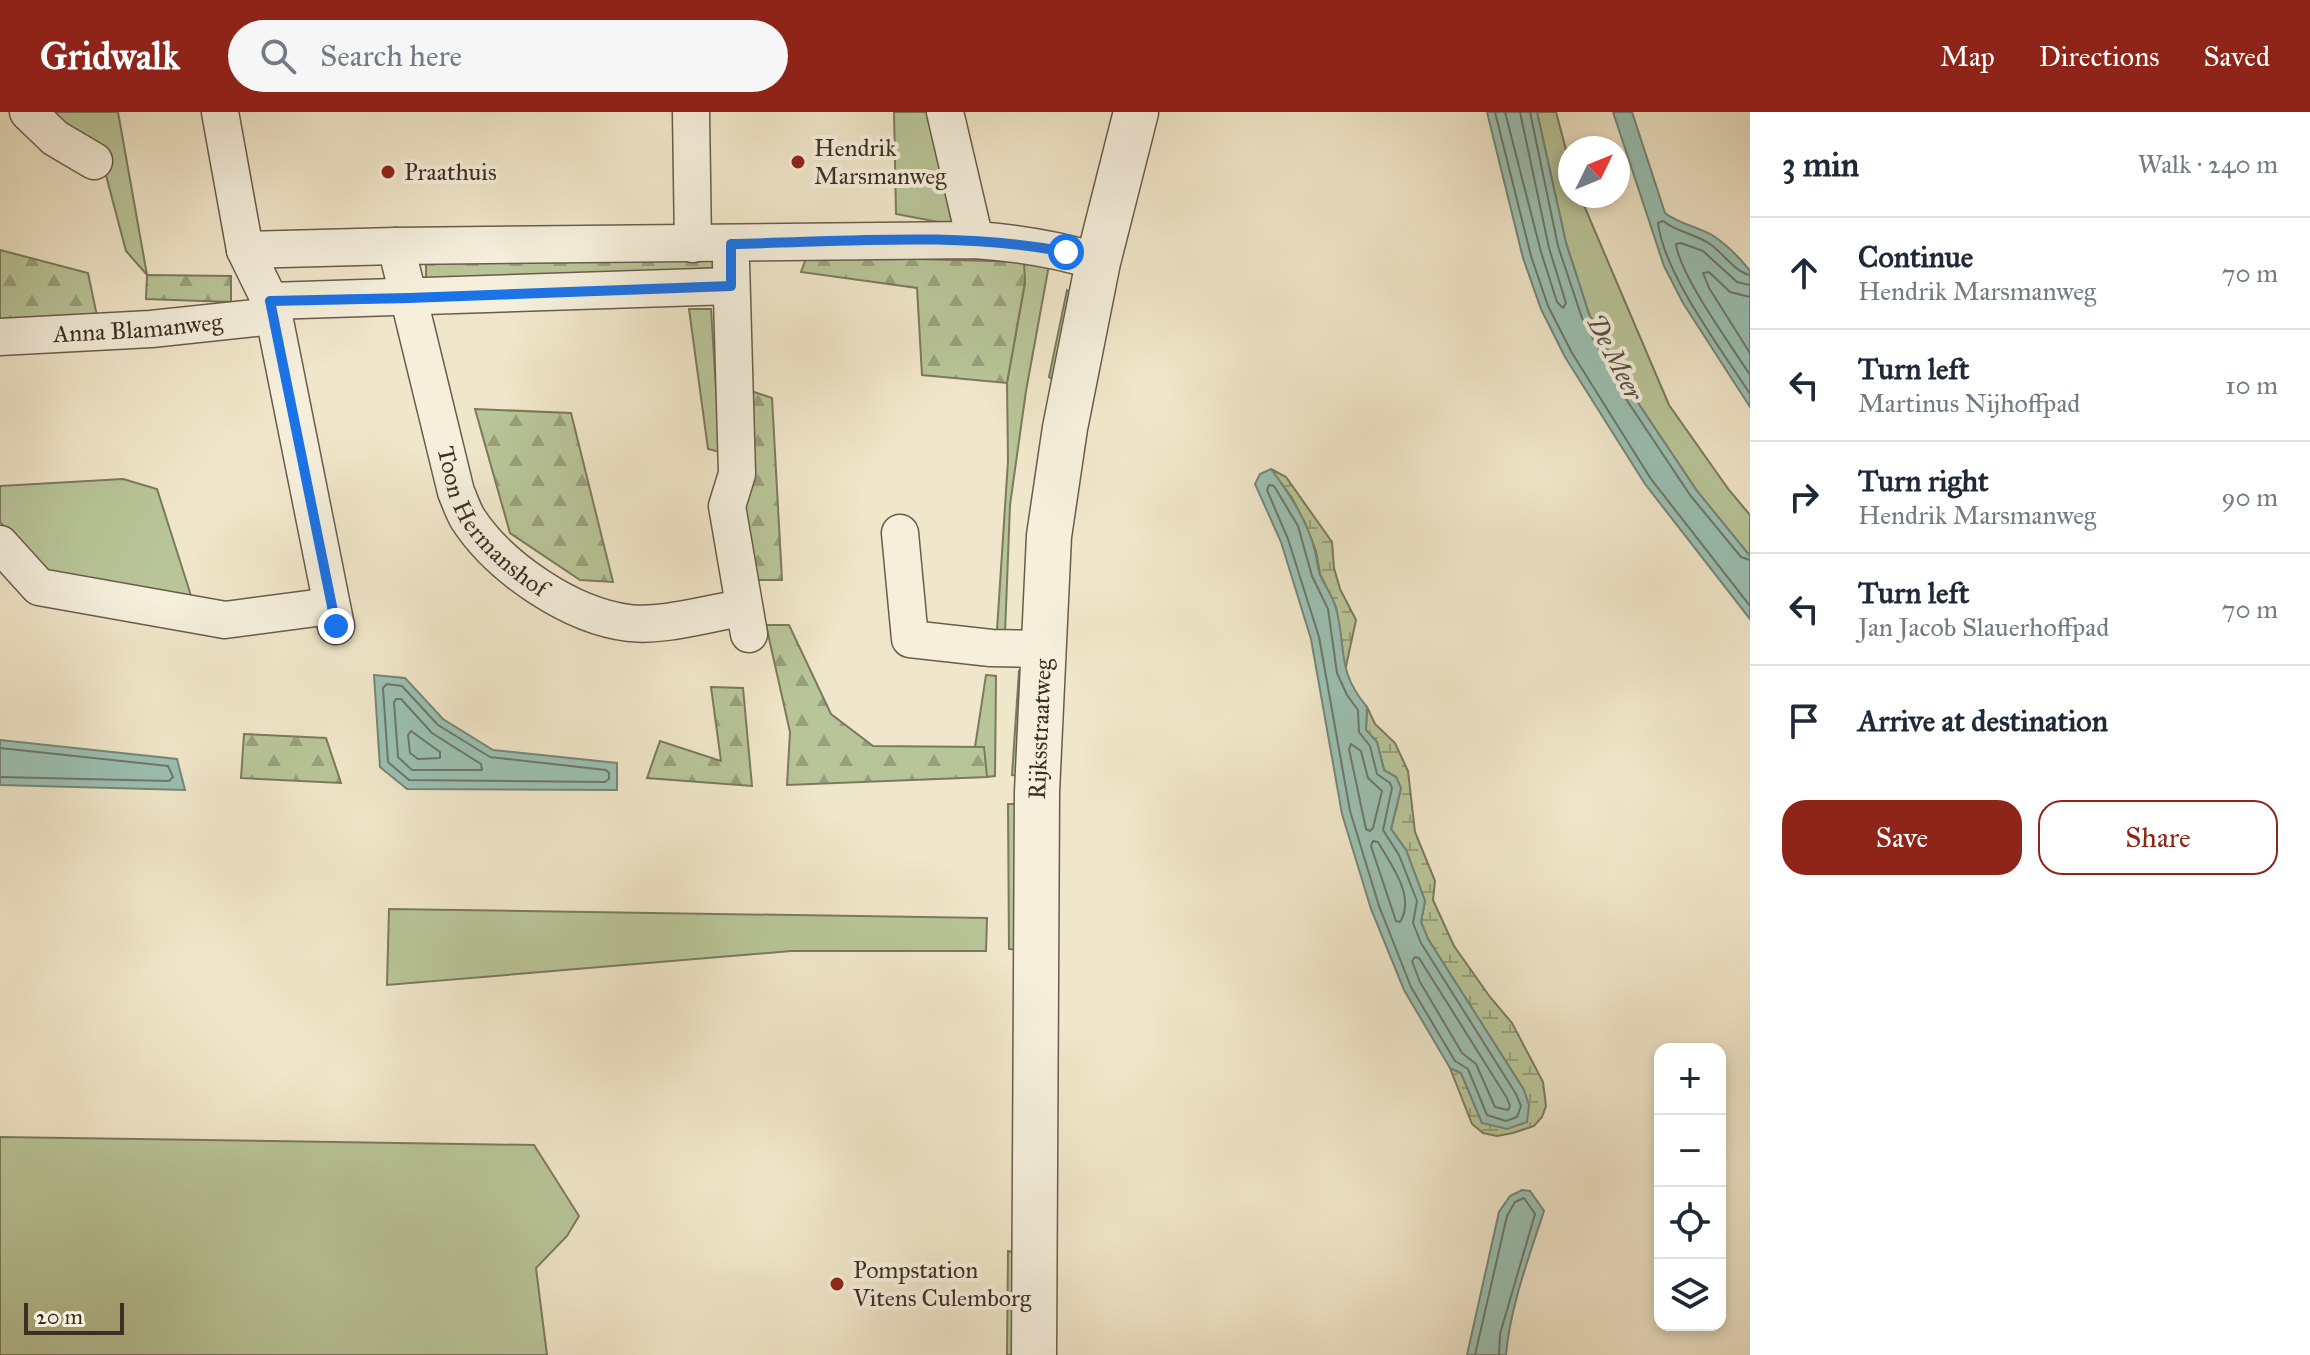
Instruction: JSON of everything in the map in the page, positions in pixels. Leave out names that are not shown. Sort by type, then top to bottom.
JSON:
[{"type":"street","points":[[28,112],[55,138],[94,161]]},
{"type":"street","points":[[0,544],[39,587],[225,620],[334,616],[272,308],[245,250],[220,112]]},
{"type":"street","points":[[691,112],[693,244]]},
{"type":"street","points":[[945,112],[975,240]]},
{"type":"street","name":"Rijksstraatweg","points":[[1034,1355],[1037,792],[1052,521],[1065,428],[1098,262],[1136,112]]},
{"type":"street","points":[[245,250],[975,240],[1025,244],[1098,262]]},
{"type":"street","points":[[272,308],[409,298],[731,286],[731,244]]},
{"type":"street","name":"Toon Hermanshof","points":[[396,246],[456,492],[468,519],[500,554],[543,591],[568,604],[628,623],[673,622],[701,614],[746,621],[727,506],[737,474],[731,286]]},
{"type":"street","name":"Anna Blamanweg","points":[[0,337],[151,329],[272,308]]},
{"type":"street","points":[[900,533],[910,639],[991,648],[1043,649]]},
{"type":"green space","points":[[39,112],[118,112],[147,275],[126,251],[103,164]]},
{"type":"green space","points":[[894,112],[931,112],[954,225],[896,214]]},
{"type":"green space","points":[[1537,112],[1556,112],[1562,136],[1558,136],[1558,207]]},
{"type":"green space","points":[[1558,208],[1585,208],[1669,405],[1750,515],[1750,556],[1697,491],[1628,388],[1589,314]]},
{"type":"green space","points":[[0,250],[88,273],[97,316],[0,319]]},
{"type":"green space","points":[[807,256],[1024,262],[1025,282],[1007,383],[922,375],[917,288],[801,272]]},
{"type":"green space","points":[[715,257],[716,268],[426,282],[426,260]]},
{"type":"green space","points":[[1023,262],[1049,265],[1026,391],[1010,505],[1005,634],[997,630],[1008,461],[1007,382],[1025,283]]},
{"type":"green space","points":[[147,275],[231,276],[231,302],[146,299]]},
{"type":"green space","points":[[1067,290],[1075,295],[1058,383],[1049,377]]},
{"type":"green space","points":[[689,309],[711,309],[720,452],[708,449]]},
{"type":"green space","points":[[751,391],[772,398],[782,580],[750,580],[741,500]]},
{"type":"green space","points":[[475,409],[571,413],[613,582],[580,580],[510,533]]},
{"type":"green space","points":[[1271,469],[1286,477],[1332,542],[1340,589],[1356,620],[1345,671],[1336,607],[1320,574],[1316,551],[1292,498]]},
{"type":"green space","points":[[123,479],[157,489],[195,608],[44,572],[0,522],[0,486]]},
{"type":"green space","points":[[766,625],[789,625],[831,714],[873,746],[984,747],[987,777],[787,785],[790,732]]},
{"type":"green space","points":[[1030,670],[1023,776],[1012,775],[1019,671]]},
{"type":"green space","points":[[986,675],[996,676],[995,776],[986,777],[975,747]]},
{"type":"green space","points":[[711,687],[743,688],[752,786],[647,778],[660,741],[721,761]]},
{"type":"green space","points":[[1367,707],[1375,724],[1395,743],[1408,771],[1415,832],[1435,881],[1433,900],[1454,946],[1512,1023],[1543,1082],[1546,1106],[1534,1126],[1497,1136],[1483,1133],[1472,1124],[1450,1068],[1461,1073],[1482,1123],[1524,1090],[1428,939],[1421,922],[1425,901],[1406,850],[1391,829],[1401,788],[1396,777],[1384,770],[1377,742],[1366,730]]},
{"type":"green space","points":[[244,734],[326,738],[341,783],[241,778]]},
{"type":"green space","points":[[1008,804],[1022,804],[1021,950],[1009,949]]},
{"type":"green space","points":[[389,909],[987,918],[986,951],[791,951],[387,985]]},
{"type":"green space","points":[[0,1137],[534,1145],[579,1216],[567,1236],[536,1268],[547,1355],[0,1355]]},
{"type":"green space","points":[[1008,1251],[1024,1255],[1024,1355],[1007,1355]]},
{"type":"water","points":[[1487,112],[1537,112],[1566,243],[1589,314],[1628,388],[1697,491],[1750,556],[1750,619],[1645,484],[1565,357],[1541,309],[1523,258]]},
{"type":"water","points":[[1613,112],[1632,112],[1665,213],[1712,235],[1750,271],[1750,407],[1683,303],[1664,266],[1630,163],[1630,136],[1621,136]]},
{"type":"water","points":[[1271,469],[1303,518],[1320,575],[1336,608],[1346,670],[1367,707],[1366,730],[1377,742],[1384,770],[1396,777],[1401,788],[1391,829],[1406,850],[1425,901],[1421,922],[1428,939],[1524,1090],[1529,1105],[1527,1122],[1507,1129],[1482,1123],[1461,1073],[1450,1068],[1404,990],[1371,909],[1342,814],[1311,639],[1281,542],[1255,484],[1260,474]]},
{"type":"water","points":[[374,675],[405,678],[443,719],[493,750],[617,763],[617,790],[407,789],[380,767]]},
{"type":"water","points":[[0,740],[177,759],[185,790],[0,785]]},
{"type":"water","points":[[1522,1190],[1530,1191],[1544,1211],[1516,1300],[1506,1355],[1467,1355],[1499,1212],[1510,1196]]},
{"type":"place","name":"Hendrik Marsmanweg","points":[[798,162]]},
{"type":"place","name":"Praathuis","points":[[388,172]]},
{"type":"place","name":"Pompstation Vitens Culemborg","points":[[837,1284]]},
{"type":"route","points":[[336,626],[270,301],[731,286],[731,244],[975,240],[1025,244],[1066,252]]},
{"type":"water label","name":"De Meer","points":[[1615,357]]}]
